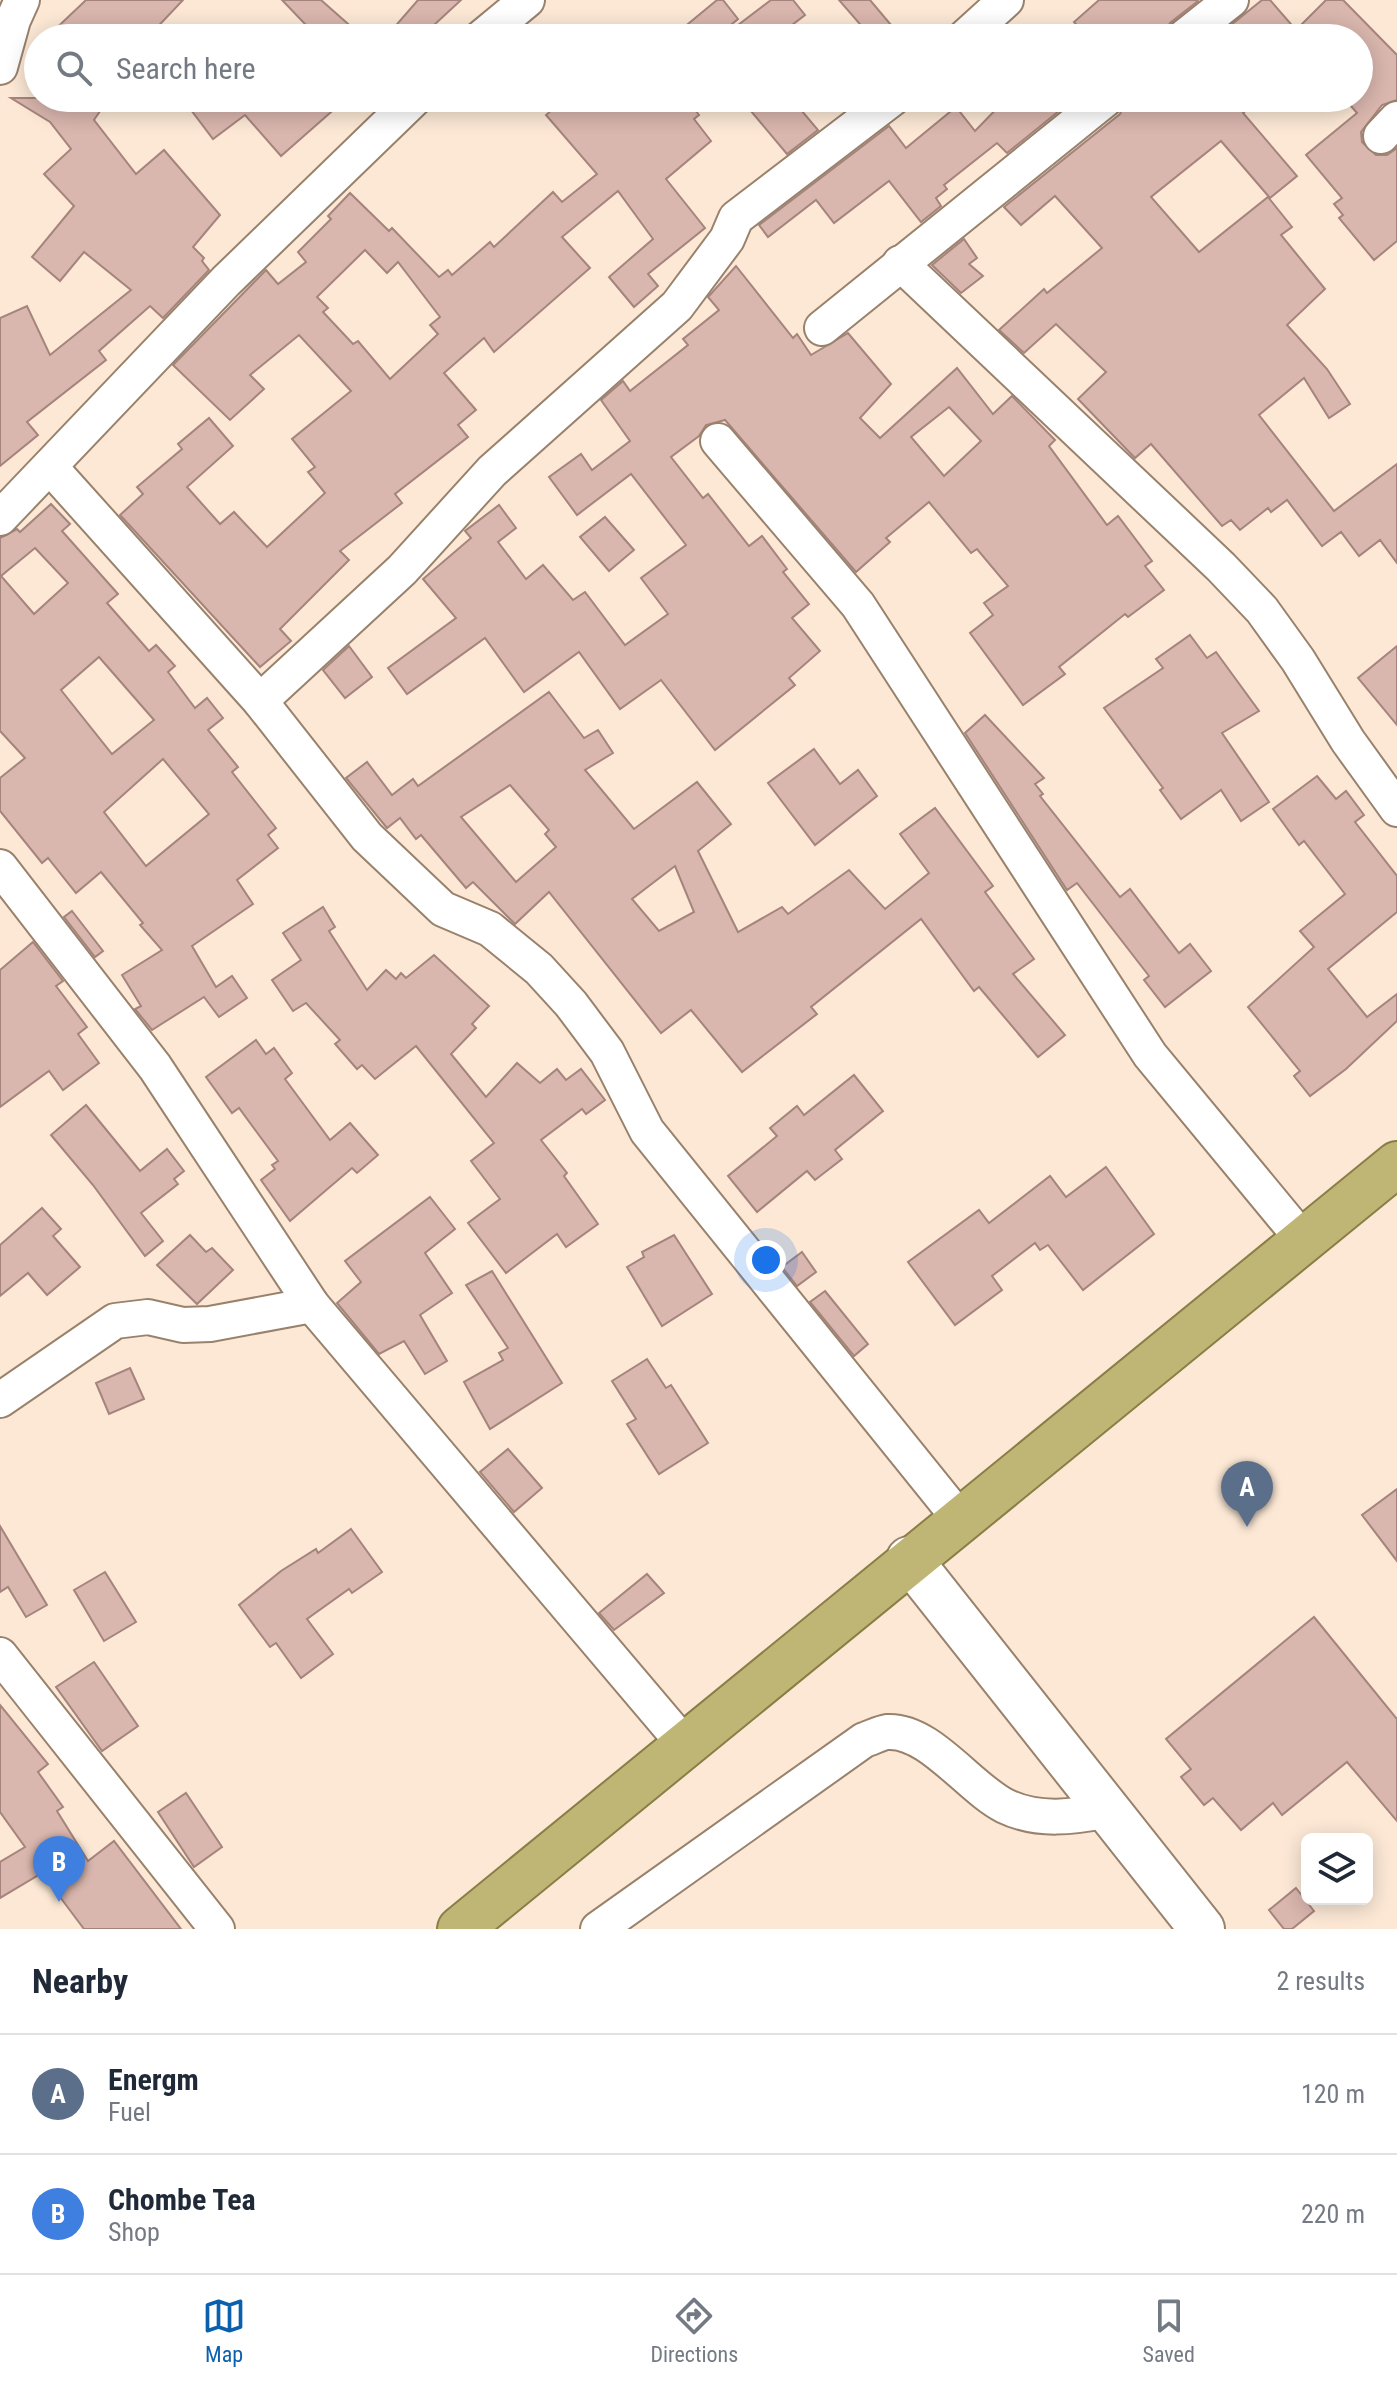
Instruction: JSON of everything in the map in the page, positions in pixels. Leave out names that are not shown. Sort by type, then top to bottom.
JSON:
[{"type":"highway","points":[[460,1929],[959,1518],[1397,1164]]},
{"type":"street","points":[[498,24],[527,0]]},
{"type":"street","points":[[979,24],[1006,0]]},
{"type":"street","points":[[1201,24],[1231,0]]},
{"type":"street","points":[[0,67],[12,8]]},
{"type":"street","points":[[0,518],[51,468],[226,281],[401,112]]},
{"type":"street","points":[[260,701],[402,570],[492,471],[677,306],[727,239],[736,218],[875,112]]},
{"type":"street","points":[[822,328],[1089,112]]},
{"type":"street","points":[[900,263],[1221,567],[1262,610],[1397,809]]},
{"type":"street","points":[[718,441],[858,605],[1150,1055],[1304,1241]]},
{"type":"street","points":[[51,468],[260,701],[367,837],[443,909],[490,929],[539,969],[571,1004],[607,1052],[647,1131],[959,1518]]},
{"type":"street","points":[[0,867],[155,1067],[312,1305],[685,1745]]},
{"type":"street","points":[[0,1400],[115,1321],[148,1317],[183,1325],[210,1324],[312,1305]]},
{"type":"street","points":[[909,1559],[1202,1929]]},
{"type":"street","points":[[0,1655],[217,1929]]},
{"type":"street","points":[[598,1929],[864,1740],[887,1732],[907,1735],[928,1746],[986,1795],[1008,1808],[1071,1817],[1108,1810]]},
{"type":"building","points":[[86,0],[183,0],[160,24],[61,24]]},
{"type":"building","points":[[282,0],[321,0],[348,24],[305,24]]},
{"type":"building","points":[[418,0],[461,0],[435,24],[397,24]]},
{"type":"building","points":[[717,0],[723,0],[738,19],[732,24],[688,24]]},
{"type":"building","points":[[771,0],[793,0],[805,15],[793,24],[739,24]]},
{"type":"building","points":[[839,0],[870,0],[890,24],[860,24]]},
{"type":"building","points":[[1099,0],[1198,1],[1170,24],[1074,22]]},
{"type":"building","points":[[1262,0],[1270,0],[1291,24],[1232,24]]},
{"type":"building","points":[[1326,0],[1343,0],[1367,24],[1302,24]]},
{"type":"building","points":[[1373,31],[1397,55],[1397,100],[1382,105],[1361,132],[1362,142],[1376,155],[1387,155],[1397,148],[1397,241],[1374,260],[1339,218],[1343,215],[1334,204],[1342,198],[1306,155],[1357,113],[1373,112]]},
{"type":"building","points":[[11,98],[24,98],[24,106]]},
{"type":"building","points":[[34,112],[99,112],[94,120],[136,174],[164,150],[220,215],[193,247],[204,258],[202,261],[209,270],[163,318],[150,306],[99,351],[106,360],[27,422],[38,435],[0,466],[0,318],[27,306],[50,355],[131,290],[84,252],[60,281],[32,257],[74,206],[44,174],[71,149],[50,122]]},
{"type":"building","points":[[193,112],[331,112],[281,156],[245,115],[213,139]]},
{"type":"building","points":[[550,112],[697,112],[699,115],[694,119],[711,141],[666,179],[705,228],[648,274],[658,286],[634,307],[609,277],[653,239],[618,191],[562,237],[590,268],[494,352],[484,338],[444,373],[476,410],[458,425],[468,437],[395,494],[402,503],[340,551],[349,560],[280,629],[291,641],[260,667],[120,515],[143,494],[137,487],[182,449],[178,444],[209,418],[233,446],[187,487],[220,524],[234,512],[267,547],[325,493],[308,472],[315,467],[292,439],[351,391],[299,335],[250,375],[264,389],[230,420],[173,365],[266,270],[278,284],[306,262],[298,252],[331,219],[328,216],[350,193],[389,231],[392,228],[439,277],[448,270],[452,275],[490,242],[494,247],[553,192],[562,202],[597,174],[546,115]],"holes":[[[365,250],[387,273],[398,262],[440,317],[430,325],[438,334],[390,379],[358,341],[353,344],[323,312],[328,308],[317,297]]]},
{"type":"building","points":[[752,112],[803,112],[818,130],[787,154]]},
{"type":"building","points":[[950,112],[960,112],[975,131],[993,112],[1058,112],[1007,153],[997,143],[944,185],[947,189],[936,198],[941,206],[921,222],[889,181],[834,223],[816,200],[768,237],[759,225],[889,126],[906,148]]},
{"type":"building","points":[[1244,112],[1297,176],[1270,198],[1221,141],[1151,197],[1199,252],[1268,197],[1292,227],[1281,235],[1325,289],[1287,325],[1327,369],[1350,404],[1329,418],[1304,378],[1259,415],[1334,511],[1397,464],[1397,563],[1380,540],[1359,556],[1341,532],[1322,546],[1287,500],[1271,512],[1268,508],[1240,530],[1231,520],[1222,526],[1151,444],[1135,458],[1078,399],[1106,372],[1056,324],[1024,353],[999,330],[1044,289],[1047,293],[1102,248],[1055,196],[1021,225],[1004,207],[1120,114]]},
{"type":"building","points":[[964,239],[977,258],[969,264],[983,276],[961,293],[932,265]]},
{"type":"building","points":[[736,266],[793,338],[797,334],[811,355],[848,333],[891,384],[860,418],[880,438],[957,368],[993,414],[1012,396],[1055,440],[1049,446],[1107,525],[1118,516],[1152,561],[1145,566],[1164,590],[1128,617],[1125,614],[1059,667],[1065,674],[1023,705],[970,633],[993,615],[984,603],[1008,586],[977,549],[971,553],[929,502],[886,538],[890,542],[856,572],[725,420],[706,425],[699,436],[671,457],[703,498],[708,494],[749,546],[762,536],[787,569],[783,572],[809,604],[792,618],[820,651],[789,678],[795,685],[715,750],[661,680],[620,709],[579,652],[524,692],[485,638],[407,694],[388,668],[456,618],[423,579],[471,538],[465,531],[499,505],[516,528],[498,542],[526,579],[543,565],[573,600],[585,592],[625,645],[668,614],[641,578],[686,545],[631,474],[577,515],[549,477],[581,454],[592,470],[630,441],[601,400],[623,381],[630,391],[688,345],[683,339],[719,310],[708,297]],"holes":[[[949,407],[981,441],[944,476],[911,437]]]},
{"type":"building","points":[[51,504],[70,524],[62,531],[118,594],[107,603],[149,651],[156,645],[175,666],[168,672],[195,708],[207,698],[223,718],[208,730],[238,767],[232,772],[276,828],[268,835],[278,848],[237,880],[253,904],[192,946],[216,987],[232,976],[247,998],[219,1017],[204,997],[152,1030],[135,1009],[141,1006],[122,975],[162,950],[101,872],[76,893],[48,858],[42,863],[0,811],[0,778],[25,758],[0,731],[0,538],[17,529],[20,532]],"holes":[[[35,548],[68,583],[34,614],[1,576]],[[99,657],[154,720],[112,754],[61,690]],[[163,759],[209,814],[146,866],[104,812]]]},
{"type":"building","points":[[605,517],[634,550],[609,571],[580,537]]},
{"type":"building","points":[[1190,635],[1207,658],[1216,652],[1259,711],[1222,733],[1269,802],[1241,821],[1221,790],[1181,819],[1160,790],[1163,788],[1104,708],[1163,668],[1156,659]]},
{"type":"building","points":[[349,646],[372,677],[345,698],[323,670]]},
{"type":"building","points":[[1397,646],[1397,725],[1358,678]]},
{"type":"building","points":[[549,692],[584,738],[598,730],[613,753],[585,770],[634,829],[697,782],[731,824],[698,851],[738,932],[782,907],[788,914],[849,870],[885,909],[929,873],[900,834],[935,808],[993,886],[985,892],[1034,959],[1013,974],[1065,1035],[1038,1057],[979,987],[974,991],[921,919],[811,1007],[817,1014],[742,1072],[691,1010],[661,1033],[549,892],[515,924],[473,882],[466,888],[421,835],[416,839],[400,818],[387,828],[346,778],[367,762],[392,795],[413,779],[418,786]],"holes":[[[510,785],[549,830],[545,834],[556,847],[516,882],[461,817]],[[675,866],[694,912],[659,931],[632,899]]]},
{"type":"building","points":[[985,715],[1044,778],[1035,784],[1043,794],[1040,796],[1120,897],[1130,889],[1179,953],[1190,944],[1211,971],[1165,1007],[1144,980],[1149,976],[1077,883],[1067,890],[965,733]]},
{"type":"building","points":[[814,749],[840,784],[858,770],[877,796],[815,845],[768,783]]},
{"type":"building","points":[[1317,776],[1336,799],[1346,791],[1364,815],[1355,822],[1397,876],[1397,912],[1328,969],[1367,1017],[1397,994],[1397,1021],[1346,1069],[1310,1096],[1294,1076],[1300,1071],[1248,1007],[1314,947],[1300,931],[1345,894],[1304,841],[1299,845],[1273,809]]},
{"type":"building","points":[[323,907],[335,927],[329,931],[367,990],[386,970],[396,979],[401,973],[406,978],[434,955],[489,1006],[472,1024],[476,1028],[451,1054],[486,1097],[517,1063],[540,1083],[557,1069],[566,1080],[581,1069],[605,1100],[586,1114],[582,1109],[541,1140],[567,1173],[564,1176],[598,1224],[566,1247],[557,1234],[506,1273],[468,1223],[500,1199],[471,1161],[494,1143],[416,1046],[375,1079],[362,1065],[357,1069],[335,1044],[340,1040],[306,1003],[293,1011],[272,980],[301,960],[283,933]]},
{"type":"building","points":[[72,911],[103,951],[95,957],[64,917]]},
{"type":"building","points":[[33,942],[63,981],[56,986],[87,1027],[78,1034],[99,1063],[63,1090],[49,1071],[0,1107],[0,970]]},
{"type":"building","points":[[256,1040],[266,1054],[274,1048],[292,1073],[285,1079],[330,1140],[350,1123],[378,1155],[357,1173],[352,1168],[290,1221],[261,1180],[275,1169],[272,1165],[278,1161],[239,1108],[232,1113],[206,1077]]},
{"type":"building","points":[[854,1075],[883,1111],[835,1150],[842,1159],[815,1180],[807,1171],[757,1212],[728,1176],[777,1136],[770,1128],[797,1106],[804,1115]]},
{"type":"building","points":[[86,1105],[140,1171],[167,1149],[184,1171],[174,1179],[178,1184],[141,1213],[163,1241],[145,1256],[93,1185],[51,1135]]},
{"type":"building","points":[[1106,1167],[1154,1234],[1083,1290],[1048,1245],[1040,1250],[1035,1243],[992,1276],[1002,1290],[955,1325],[908,1262],[979,1210],[989,1223],[1050,1176],[1066,1197]]},
{"type":"building","points":[[430,1197],[455,1229],[425,1253],[452,1293],[420,1315],[447,1361],[425,1374],[404,1341],[379,1354],[337,1303],[361,1282],[345,1261]]},
{"type":"building","points":[[42,1208],[61,1229],[53,1236],[80,1267],[47,1295],[28,1273],[0,1296],[0,1245]]},
{"type":"building","points":[[190,1235],[206,1252],[212,1248],[233,1270],[197,1304],[157,1265]]},
{"type":"building","points":[[674,1235],[712,1294],[662,1326],[627,1267],[644,1257],[642,1252]]},
{"type":"building","points":[[802,1252],[816,1272],[797,1286],[782,1267]]},
{"type":"building","points":[[492,1271],[562,1383],[490,1429],[464,1382],[503,1360],[499,1353],[508,1348],[466,1285]]},
{"type":"building","points":[[825,1291],[868,1344],[854,1356],[810,1302]]},
{"type":"building","points":[[647,1359],[666,1388],[671,1385],[708,1443],[659,1474],[627,1424],[636,1419],[612,1381]]},
{"type":"building","points":[[130,1368],[144,1399],[109,1414],[96,1383]]},
{"type":"building","points":[[508,1449],[542,1488],[514,1512],[480,1472]]},
{"type":"building","points":[[1397,1489],[1397,1561],[1362,1515]]},
{"type":"building","points":[[0,1526],[47,1605],[26,1617],[8,1587],[0,1592]]},
{"type":"building","points":[[351,1529],[382,1572],[352,1593],[349,1589],[307,1619],[333,1654],[301,1678],[276,1643],[270,1647],[239,1605],[281,1571],[316,1549],[318,1553]]},
{"type":"building","points":[[105,1572],[136,1622],[104,1641],[74,1590]]},
{"type":"building","points":[[647,1574],[664,1593],[614,1630],[599,1613]]},
{"type":"building","points":[[1314,1617],[1397,1719],[1397,1821],[1347,1762],[1282,1815],[1273,1803],[1241,1830],[1213,1798],[1204,1805],[1181,1777],[1191,1769],[1166,1739]]},
{"type":"building","points":[[94,1662],[138,1726],[102,1751],[56,1687]]},
{"type":"building","points":[[0,1705],[48,1764],[38,1772],[63,1807],[57,1811],[88,1861],[114,1841],[181,1929],[84,1929],[42,1873],[0,1898],[0,1862],[25,1847],[0,1812]]},
{"type":"building","points":[[186,1793],[222,1847],[194,1867],[158,1812]]},
{"type":"building","points":[[1296,1888],[1301,1894],[1301,1905],[1309,1905],[1314,1911],[1292,1929],[1284,1929],[1269,1910]]},
{"type":"place","name":"Energm","points":[[1247,1527]]},
{"type":"place","name":"Chombe Tea","points":[[59,1902]]}]
